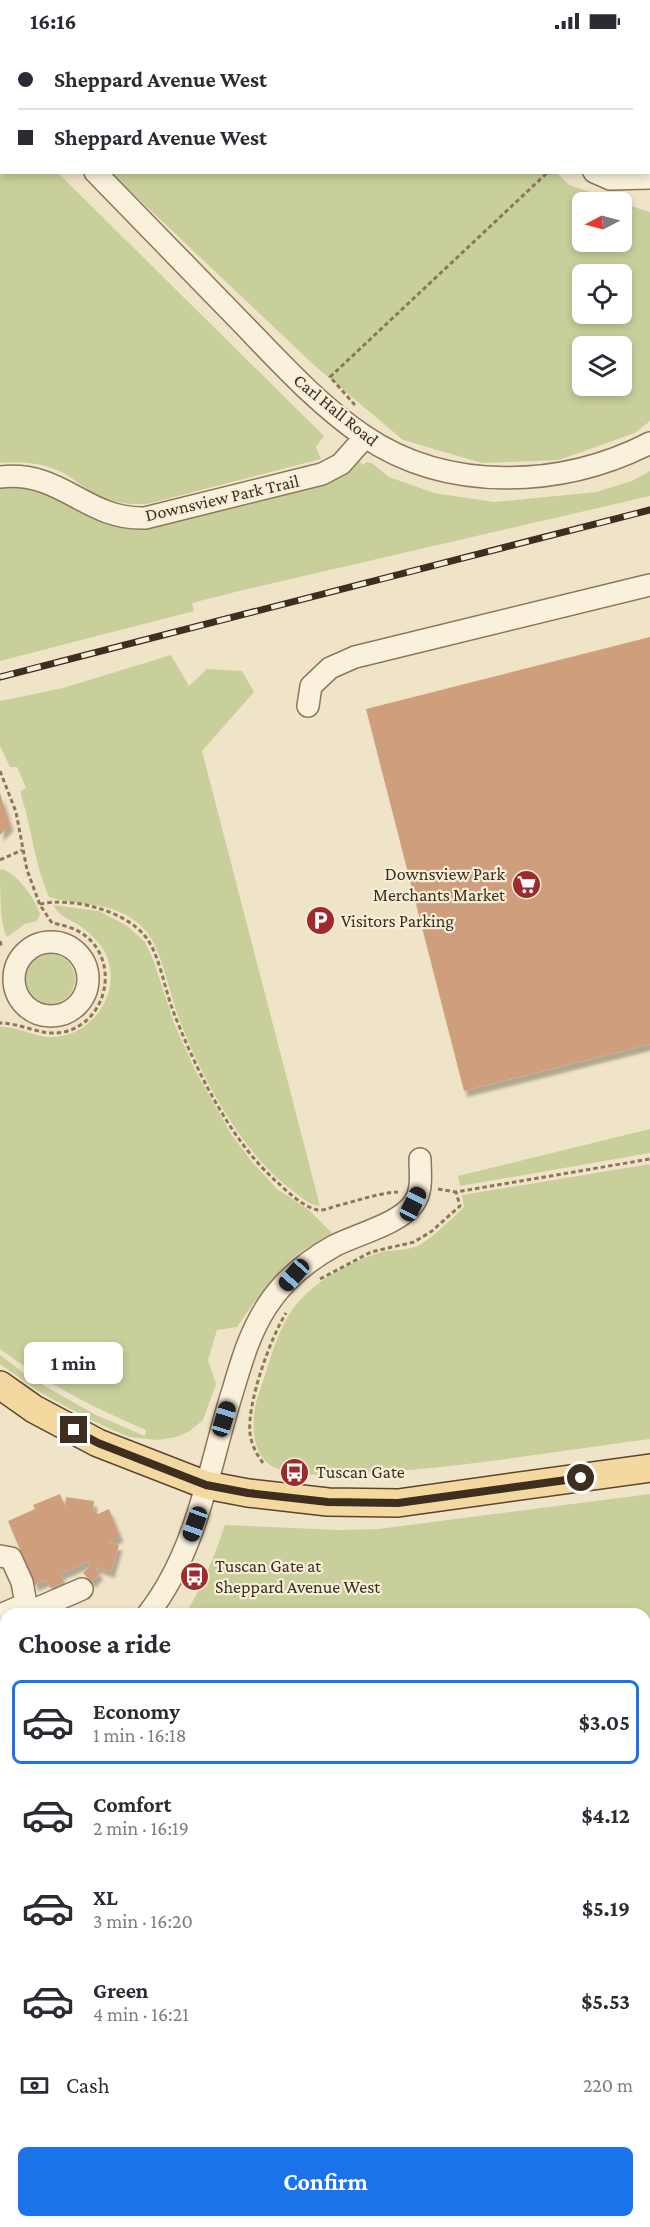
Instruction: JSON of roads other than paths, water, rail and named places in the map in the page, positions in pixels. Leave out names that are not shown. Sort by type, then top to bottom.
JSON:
[{"type":"main road","points":[[0,1385],[34,1408],[98,1443],[206,1485],[248,1493],[320,1501],[398,1503],[650,1468]]},
{"type":"street","name":"Carl Hall Road","points":[[97,174],[313,396],[365,437],[385,448],[440,470],[502,478],[534,478],[574,472],[621,458],[650,443]]},
{"type":"street","points":[[599,174],[610,179],[650,178]]},
{"type":"street","name":"Downsview Park Trail","points":[[0,477],[36,478],[58,486],[103,512],[131,518],[145,518],[322,474],[341,464],[365,437]]},
{"type":"street","points":[[309,706],[311,686],[330,668],[355,657],[650,585]]},
{"type":"street","points":[[152,1608],[171,1582],[183,1555],[206,1485],[248,1339],[268,1304],[312,1259],[335,1245],[401,1216],[413,1204],[420,1190],[420,1159]]},
{"type":"street","points":[[0,1556],[11,1558],[22,1582],[28,1608]]},
{"type":"street","points":[[34,1608],[82,1589]]},
{"type":"railway","points":[[0,677],[650,510]]},
{"type":"place","name":"Downsview Park Merchants Market","points":[[526,884]]},
{"type":"place","name":"Visitors Parking","points":[[320,921]]},
{"type":"place","name":"Tuscan Gate","points":[[295,1472]]},
{"type":"place","name":"Tuscan Gate at Sheppard Avenue West","points":[[194,1576]]}]
